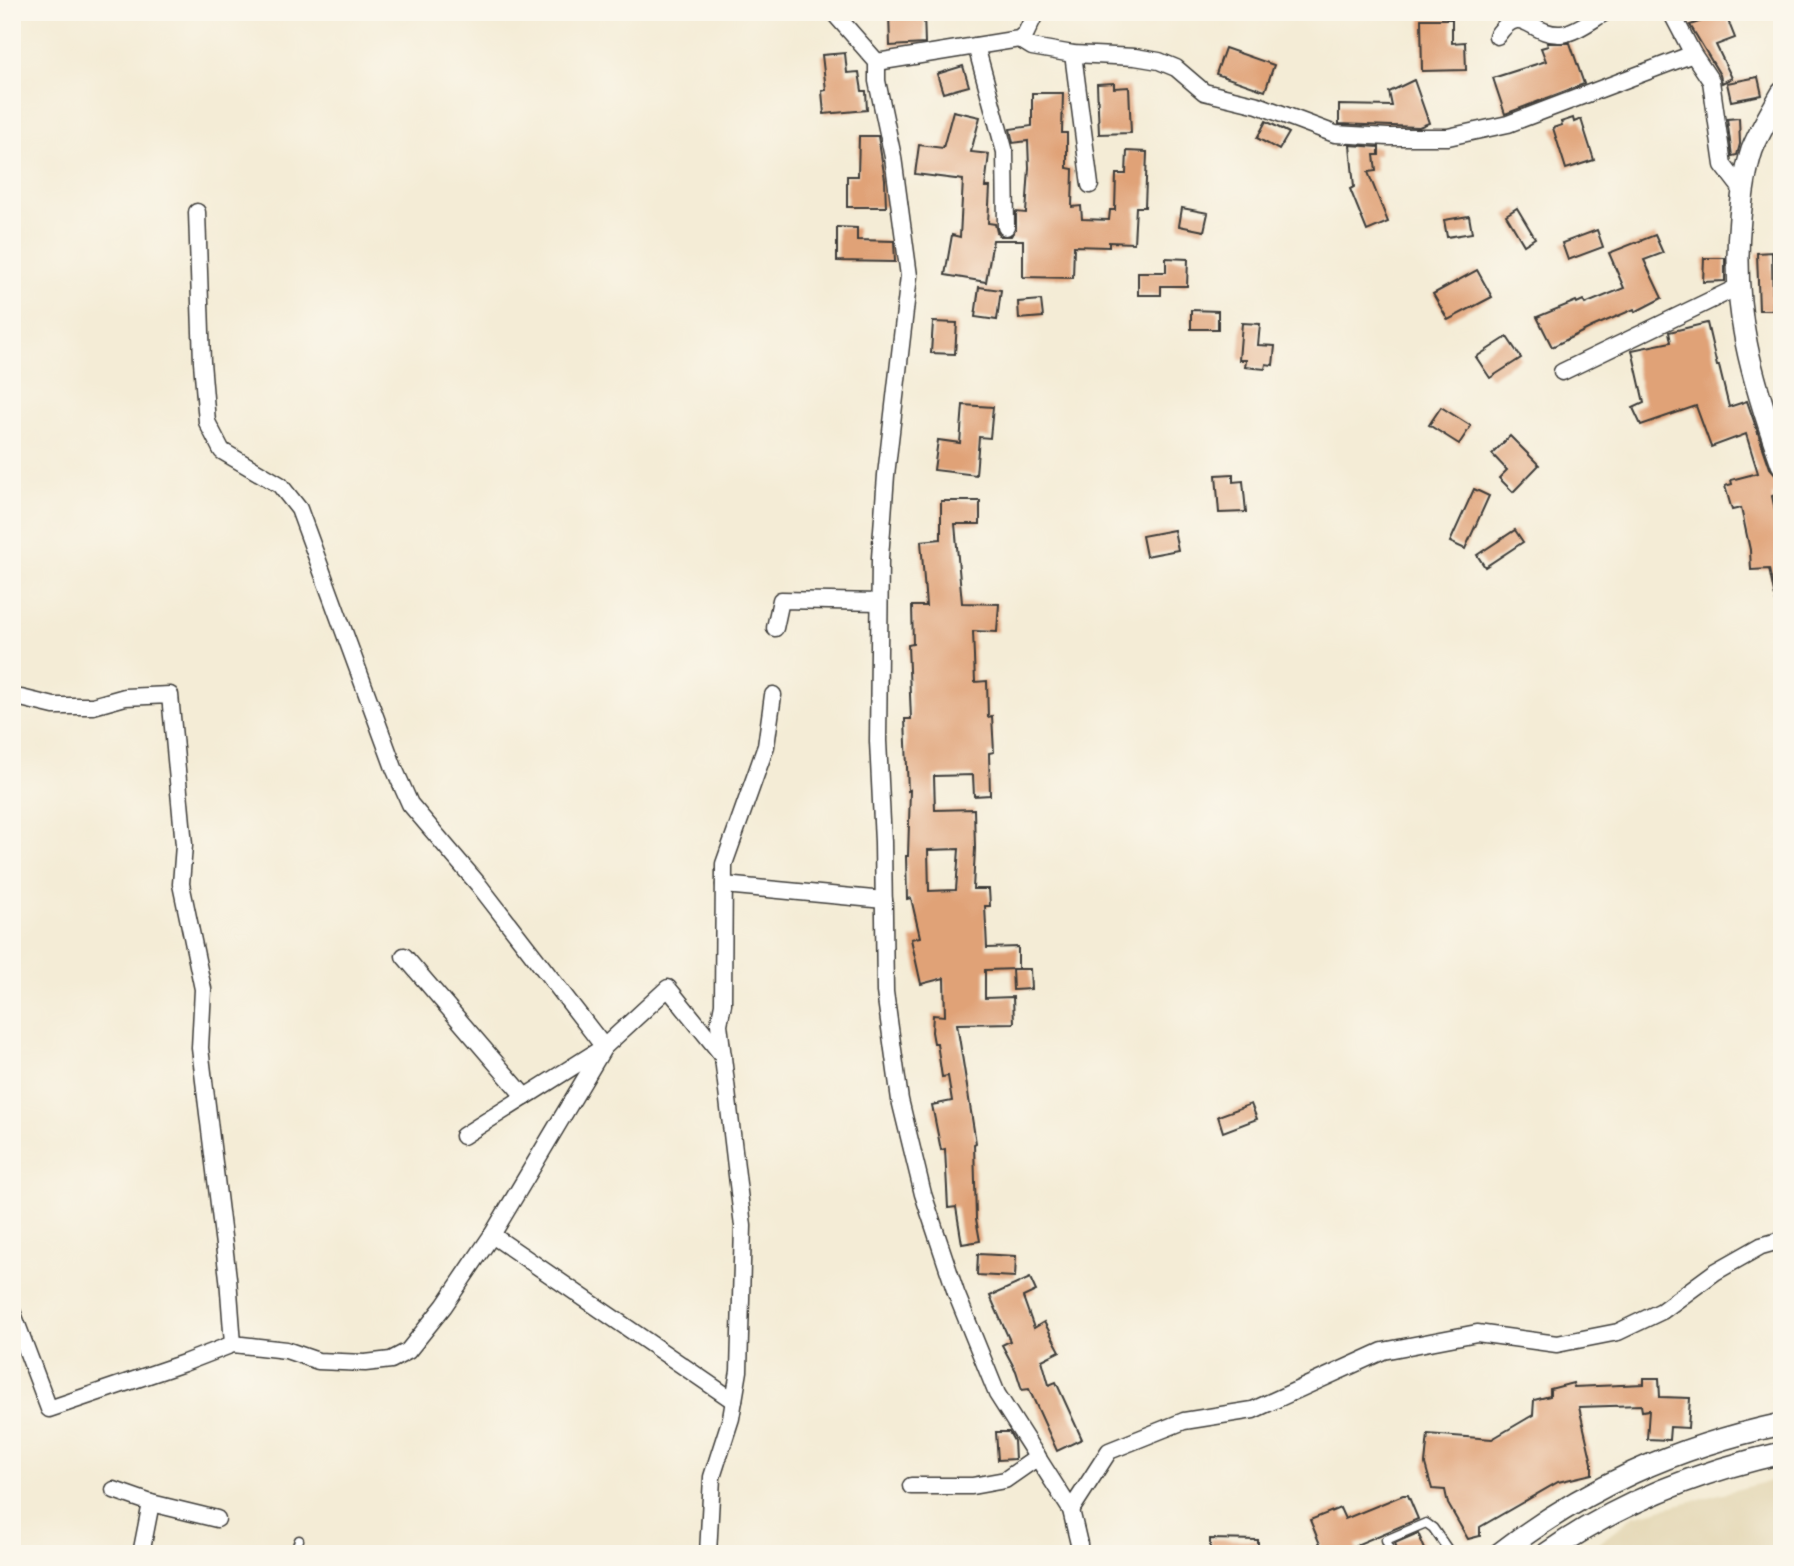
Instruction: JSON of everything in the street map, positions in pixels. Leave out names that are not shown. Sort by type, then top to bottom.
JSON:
[{"type":"street","points":[[833,12],[877,62],[877,81],[893,157],[909,276],[886,475],[879,602],[878,741],[887,1005],[900,1100],[923,1194],[956,1293],[997,1394],[1070,1510],[1079,1554]]},
{"type":"street","points":[[877,62],[1019,39],[1026,33],[1036,12]]},
{"type":"street","points":[[1497,36],[1509,14],[1524,14],[1547,31],[1564,34],[1606,12]]},
{"type":"street","points":[[1671,12],[1711,81],[1723,164],[1743,191]]},
{"type":"street","points":[[1019,39],[1032,47],[1073,54],[1159,61],[1176,68],[1204,92],[1258,105],[1335,134],[1388,137],[1448,137],[1508,124],[1693,54]]},
{"type":"street","points":[[976,46],[1005,152],[1006,227]]},
{"type":"street","points":[[1073,54],[1090,185]]},
{"type":"street","points":[[1782,93],[1753,148],[1743,191],[1737,257],[1738,287],[1748,357],[1757,393],[1782,464]]},
{"type":"street","points":[[197,212],[202,362],[207,422],[222,451],[280,485],[299,509],[390,755],[411,804],[478,884],[604,1047]]},
{"type":"street","points":[[1562,372],[1738,287]]},
{"type":"street","points":[[775,628],[781,600],[879,602]]},
{"type":"street","points":[[12,701],[21,698],[54,706],[93,706],[125,697],[170,695],[184,845],[181,884],[203,989],[200,1048],[228,1278],[233,1344]]},
{"type":"street","points":[[708,1554],[712,1477],[731,1418],[738,1371],[743,1226],[719,1024],[723,1004],[724,864],[766,746],[773,695]]},
{"type":"street","points":[[724,885],[884,901]]},
{"type":"street","points":[[404,956],[525,1097]]},
{"type":"street","points":[[463,1136],[604,1047],[668,988],[723,1056]]},
{"type":"street","points":[[12,1311],[49,1409],[233,1344],[286,1350],[318,1361],[365,1363],[391,1360],[408,1351],[444,1306],[492,1235],[604,1047]]},
{"type":"street","points":[[492,1235],[734,1401]]},
{"type":"street","points":[[1070,1510],[1109,1451],[1184,1420],[1253,1410],[1383,1352],[1396,1349],[1477,1333],[1557,1345],[1618,1332],[1662,1311],[1715,1272],[1761,1246],[1782,1240]]},
{"type":"street","points":[[1499,1554],[1570,1506],[1653,1462],[1694,1447],[1782,1424]]},
{"type":"street","points":[[1546,1554],[1583,1528],[1661,1489],[1704,1473],[1782,1453]]},
{"type":"street","points":[[911,1486],[972,1486],[1005,1480],[1038,1457]]},
{"type":"street","points":[[114,1490],[217,1520]]},
{"type":"street","points":[[141,1554],[152,1503]]},
{"type":"lane","points":[[1392,1554],[1386,1540],[1426,1523],[1433,1528],[1451,1554]]},
{"type":"lane","points":[[294,1554],[299,1540]]},
{"type":"shaded area","points":[[1782,1478],[1782,1554],[1586,1554],[1633,1516]]},
{"type":"building","points":[[889,12],[924,12],[925,44],[890,46]]},
{"type":"building","points":[[1725,13],[1735,38],[1716,45],[1732,78],[1722,83],[1720,75],[1690,25]]},
{"type":"building","points":[[1421,19],[1452,19],[1452,43],[1465,42],[1466,70],[1422,71]]},
{"type":"building","points":[[1547,43],[1570,43],[1584,84],[1505,114],[1493,78],[1546,61],[1541,48],[1548,46]]},
{"type":"building","points":[[1225,48],[1274,65],[1265,91],[1216,74]]},
{"type":"building","points":[[845,53],[847,73],[859,72],[862,91],[866,91],[867,110],[824,114],[822,91],[826,90],[822,55]]},
{"type":"building","points":[[963,66],[969,86],[943,93],[937,74]]},
{"type":"building","points":[[1758,77],[1762,95],[1731,101],[1727,83]]},
{"type":"building","points":[[1414,80],[1429,123],[1419,127],[1339,124],[1339,105],[1392,106],[1389,92]]},
{"type":"building","points":[[1114,83],[1114,88],[1129,87],[1131,133],[1099,134],[1097,84]]},
{"type":"building","points":[[1032,93],[1063,93],[1062,133],[1067,133],[1067,168],[1073,169],[1072,207],[1081,206],[1082,219],[1109,220],[1110,210],[1115,210],[1116,174],[1126,174],[1127,151],[1147,152],[1145,207],[1136,207],[1134,243],[1109,242],[1109,247],[1074,246],[1073,278],[1023,277],[1023,240],[993,240],[986,282],[945,275],[952,235],[960,237],[963,180],[915,174],[919,145],[943,148],[953,111],[980,117],[971,152],[989,154],[985,187],[990,187],[988,223],[995,224],[1000,236],[1011,236],[1016,228],[1016,212],[1026,213],[1029,168],[1028,141],[1013,143],[1010,129],[1032,126]]},
{"type":"building","points":[[1573,118],[1574,122],[1581,119],[1594,160],[1566,169],[1553,128]]},
{"type":"building","points":[[1739,118],[1740,144],[1737,155],[1732,156],[1727,119]]},
{"type":"building","points":[[1266,121],[1289,133],[1279,150],[1257,138]]},
{"type":"building","points":[[859,136],[878,136],[885,179],[886,207],[847,207],[847,176],[858,176]]},
{"type":"building","points":[[1350,145],[1379,147],[1379,155],[1374,155],[1376,171],[1368,172],[1388,222],[1367,231],[1350,189],[1354,187]]},
{"type":"building","points":[[1182,208],[1208,213],[1204,231],[1179,226]]},
{"type":"building","points":[[1517,208],[1535,238],[1524,245],[1506,215]]},
{"type":"building","points":[[1469,216],[1472,233],[1447,237],[1444,220]]},
{"type":"building","points":[[837,227],[857,228],[857,240],[894,241],[895,262],[837,261]]},
{"type":"building","points":[[1597,230],[1603,247],[1568,260],[1562,243]]},
{"type":"building","points":[[1655,235],[1663,253],[1644,260],[1662,298],[1552,347],[1537,317],[1576,301],[1577,303],[1583,300],[1585,304],[1624,288],[1609,253]]},
{"type":"building","points":[[1772,252],[1773,310],[1759,310],[1757,253]]},
{"type":"building","points":[[1166,258],[1188,259],[1187,286],[1161,286],[1161,295],[1138,295],[1138,272],[1166,272]]},
{"type":"building","points":[[1704,258],[1725,258],[1725,281],[1703,282]]},
{"type":"building","points":[[1477,270],[1492,297],[1448,320],[1433,294]]},
{"type":"building","points":[[979,287],[1001,290],[997,320],[975,317]]},
{"type":"building","points":[[1041,300],[1043,317],[1019,319],[1018,302]]},
{"type":"building","points":[[1191,310],[1218,311],[1218,329],[1191,329]]},
{"type":"building","points":[[933,322],[957,323],[955,354],[931,353]]},
{"type":"building","points":[[1242,323],[1260,324],[1258,345],[1275,346],[1273,365],[1266,364],[1265,369],[1245,367],[1246,360],[1239,360]]},
{"type":"building","points":[[1707,323],[1729,407],[1747,401],[1770,468],[1777,476],[1782,492],[1772,496],[1782,542],[1782,601],[1776,602],[1769,569],[1751,570],[1750,550],[1741,508],[1732,510],[1725,486],[1732,484],[1731,480],[1758,473],[1746,434],[1711,447],[1696,406],[1641,425],[1633,408],[1644,403],[1632,350],[1671,342],[1669,332]]},
{"type":"building","points":[[1507,337],[1521,358],[1490,378],[1476,357]]},
{"type":"building","points":[[963,405],[993,407],[990,438],[979,437],[976,475],[934,470],[938,440],[960,443]]},
{"type":"building","points":[[1441,407],[1471,426],[1459,444],[1429,425]]},
{"type":"building","points":[[1510,436],[1539,465],[1513,492],[1499,478],[1507,470],[1492,454]]},
{"type":"building","points":[[1233,474],[1233,482],[1243,481],[1246,512],[1219,513],[1216,475]]},
{"type":"building","points":[[1474,489],[1489,496],[1465,549],[1450,542]]},
{"type":"building","points":[[941,501],[980,501],[980,524],[955,524],[962,603],[999,604],[997,632],[973,631],[975,682],[987,681],[988,717],[992,716],[994,752],[989,753],[990,795],[974,796],[973,775],[934,776],[935,810],[974,809],[973,889],[989,889],[990,906],[985,906],[987,948],[1018,947],[1018,969],[985,970],[985,998],[1013,997],[1014,1023],[957,1024],[976,1143],[976,1219],[980,1241],[962,1244],[956,1207],[948,1208],[945,1149],[941,1150],[932,1105],[952,1101],[948,1076],[942,1077],[937,1043],[934,1043],[932,1032],[933,1015],[945,1016],[944,978],[921,984],[911,939],[920,937],[911,898],[907,899],[906,856],[910,790],[908,791],[905,719],[911,719],[908,645],[913,644],[912,606],[926,606],[921,541],[941,539]],"holes":[[[959,849],[956,890],[929,891],[928,850]]]},
{"type":"building","points":[[1174,530],[1178,550],[1146,556],[1142,536]]},
{"type":"building","points":[[1515,530],[1523,542],[1485,567],[1477,555]]},
{"type":"building","points":[[1012,969],[1030,969],[1031,989],[1013,990]]},
{"type":"building","points":[[1251,1104],[1257,1119],[1223,1132],[1218,1116]]},
{"type":"building","points":[[978,1254],[1016,1256],[1015,1277],[977,1275]]},
{"type":"building","points":[[1030,1278],[1036,1291],[1023,1297],[1034,1328],[1044,1322],[1060,1351],[1042,1360],[1049,1385],[1056,1382],[1082,1439],[1057,1451],[1029,1389],[1022,1390],[1016,1371],[1002,1345],[1010,1341],[990,1296]]},
{"type":"building","points":[[1644,1378],[1659,1378],[1660,1397],[1690,1398],[1688,1428],[1670,1427],[1669,1440],[1647,1439],[1649,1410],[1642,1411],[1641,1405],[1579,1407],[1592,1474],[1558,1482],[1480,1527],[1480,1536],[1468,1539],[1448,1504],[1445,1490],[1432,1489],[1425,1464],[1428,1434],[1492,1439],[1533,1415],[1534,1400],[1550,1396],[1550,1389],[1573,1383],[1574,1387],[1644,1384]]},
{"type":"building","points":[[996,1432],[1009,1432],[1014,1441],[1015,1459],[998,1460]]},
{"type":"building","points":[[1408,1495],[1418,1519],[1356,1545],[1359,1554],[1324,1554],[1310,1520],[1340,1508],[1345,1519]]},
{"type":"building","points":[[1418,1533],[1427,1554],[1399,1554],[1395,1543]]},
{"type":"building","points":[[1210,1539],[1258,1540],[1258,1554],[1210,1554]]}]
